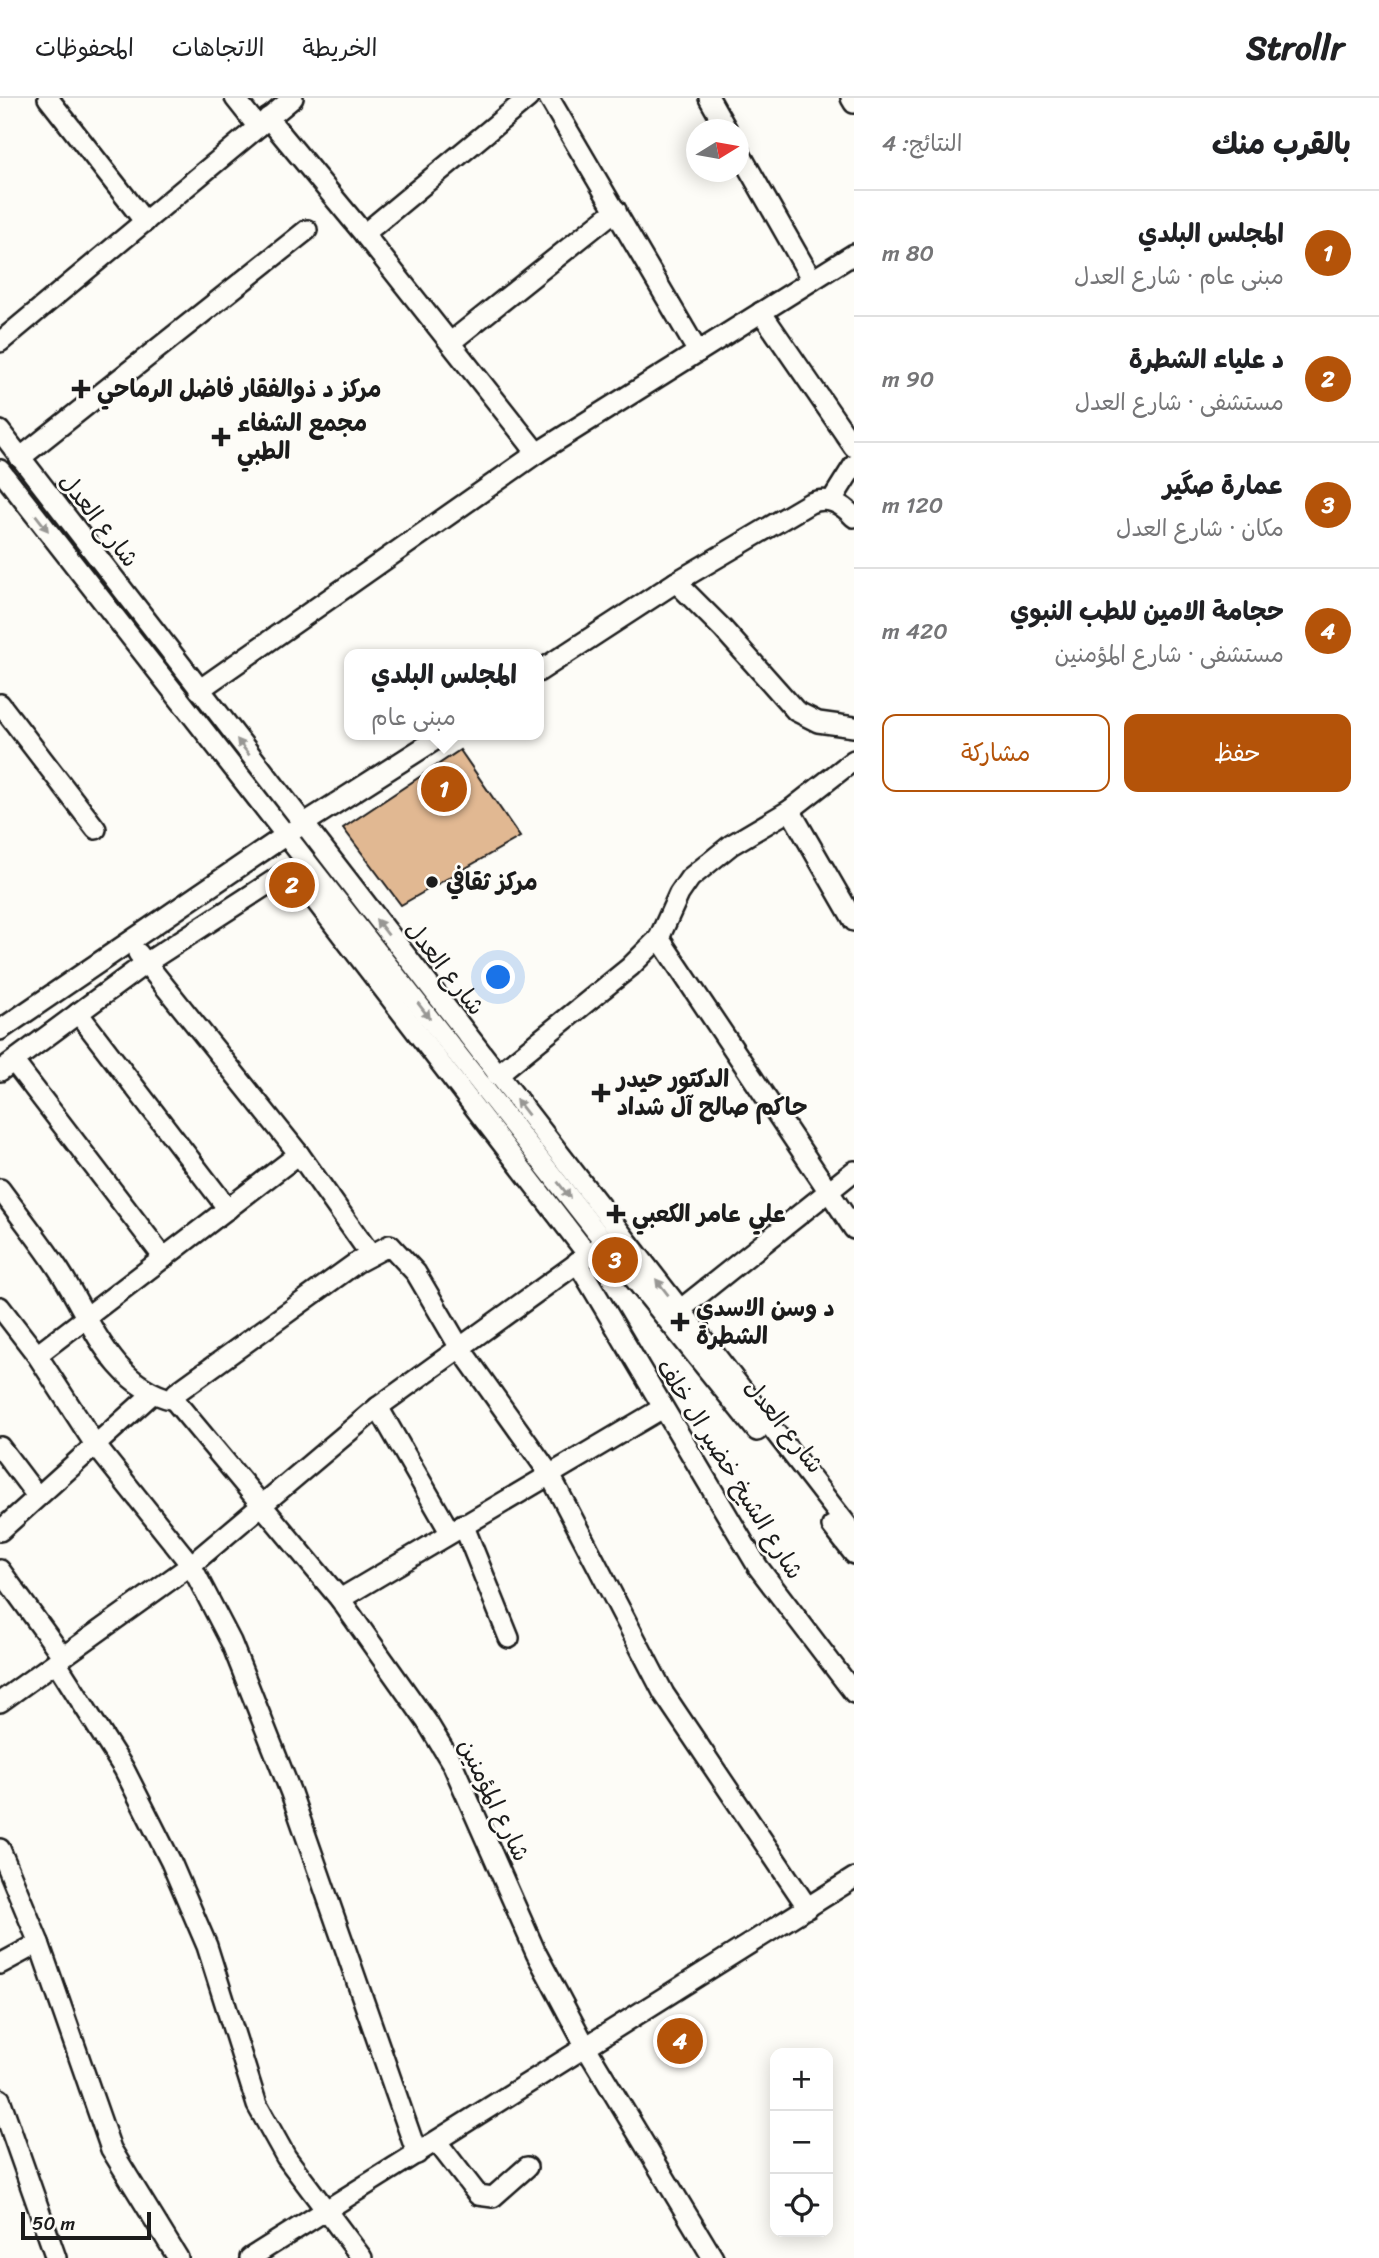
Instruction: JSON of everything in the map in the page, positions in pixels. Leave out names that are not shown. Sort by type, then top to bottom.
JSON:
[{"type":"street","points":[[48,98],[145,222]]},
{"type":"street","points":[[235,98],[263,122],[364,234],[537,453]]},
{"type":"street","points":[[0,342],[293,98]]},
{"type":"street","points":[[364,234],[528,98]]},
{"type":"street","points":[[550,98],[698,352]]},
{"type":"street","points":[[709,98],[721,119]]},
{"type":"street","points":[[851,98],[854,103]]},
{"type":"street","points":[[749,169],[813,280]]},
{"type":"street","points":[[451,342],[616,210]]},
{"type":"street","points":[[20,458],[307,230]]},
{"type":"street","points":[[199,690],[537,453],[854,254]]},
{"type":"street","points":[[761,312],[854,447]]},
{"type":"street","name":"شارع العدل","points":[[0,431],[199,690],[295,831],[605,1242],[854,1554]]},
{"type":"street","points":[[832,500],[854,465]]},
{"type":"street","name":"شارع العدل","points":[[0,470],[497,1075],[854,1534]]},
{"type":"street","points":[[544,668],[676,582],[803,506],[821,499],[832,500],[854,517]]},
{"type":"street","points":[[676,582],[723,629],[796,711],[818,722],[854,727]]},
{"type":"street","points":[[0,705],[96,829]]},
{"type":"street","points":[[0,1031],[295,831],[435,740]]},
{"type":"street","points":[[497,1075],[630,967],[659,938],[679,894],[690,878],[731,845],[790,810],[854,760]]},
{"type":"street","points":[[790,810],[854,921]]},
{"type":"street","name":"شارع الشيخ خضير ال خلف","points":[[7,1066],[146,963],[285,873],[295,874],[582,1259],[661,1409],[758,1567],[854,1693]]},
{"type":"street","points":[[659,938],[830,1189],[854,1229]]},
{"type":"street","points":[[129,942],[299,1154],[370,1254]]},
{"type":"street","points":[[78,1013],[228,1209]]},
{"type":"street","points":[[7,1066],[164,1258]]},
{"type":"street","points":[[37,1355],[299,1154]]},
{"type":"street","points":[[680,1310],[854,1171]]},
{"type":"street","points":[[0,1189],[59,1269],[85,1319],[131,1380],[151,1395],[174,1400],[176,1393],[370,1254],[390,1245],[416,1273],[460,1348],[548,1473],[664,1695],[808,1908]]},
{"type":"street","points":[[0,1702],[191,1565],[378,1407],[605,1242]]},
{"type":"street","points":[[0,1307],[37,1355],[96,1446],[191,1565],[230,1642],[291,1793],[417,2154]]},
{"type":"street","points":[[0,1531],[151,1395]]},
{"type":"street","name":"شارع المؤمنين","points":[[174,1400],[341,1599],[427,1722],[453,1765],[536,1953],[587,2049],[713,2258]]},
{"type":"street","points":[[378,1407],[457,1528],[509,1638]]},
{"type":"street","points":[[341,1599],[548,1473],[661,1409]]},
{"type":"street","points":[[0,1447],[37,1496]]},
{"type":"street","points":[[0,1570],[60,1659],[124,1769],[171,1862],[207,1946],[257,2105],[286,2157],[362,2258]]},
{"type":"street","points":[[0,1849],[39,1943],[111,2149],[178,2258]]},
{"type":"street","points":[[250,2258],[587,2049],[854,1878]]},
{"type":"street","points":[[0,1964],[39,1943]]},
{"type":"street","points":[[0,2099],[56,2258]]},
{"type":"street","points":[[437,2142],[478,2195],[494,2197],[527,2167]]},
{"type":"building","points":[[460,750],[520,837],[401,905],[343,828]]},
{"type":"place","name":"مركز د ذوالفقار فاضل الرماحي","points":[[81,389]]},
{"type":"place","name":"مجمع الشفاء الطبي","points":[[221,437]]},
{"type":"place","name":"المجلس البلدي","points":[[444,789]]},
{"type":"place","name":"مركز ثقافي","points":[[432,882]]},
{"type":"place","name":"د علياء الشطرة","points":[[292,885]]},
{"type":"place","name":"الدكتور حيدر حاكم صالح آل شداد","points":[[601,1093]]},
{"type":"place","name":"علي عامر الكعبي","points":[[616,1214]]},
{"type":"place","name":"عمارة صگير","points":[[615,1260]]},
{"type":"place","name":"د وسن الاسدي الشطرة","points":[[680,1322]]},
{"type":"place","name":"حجامة الامين للطب النبوي","points":[[680,2041]]}]
